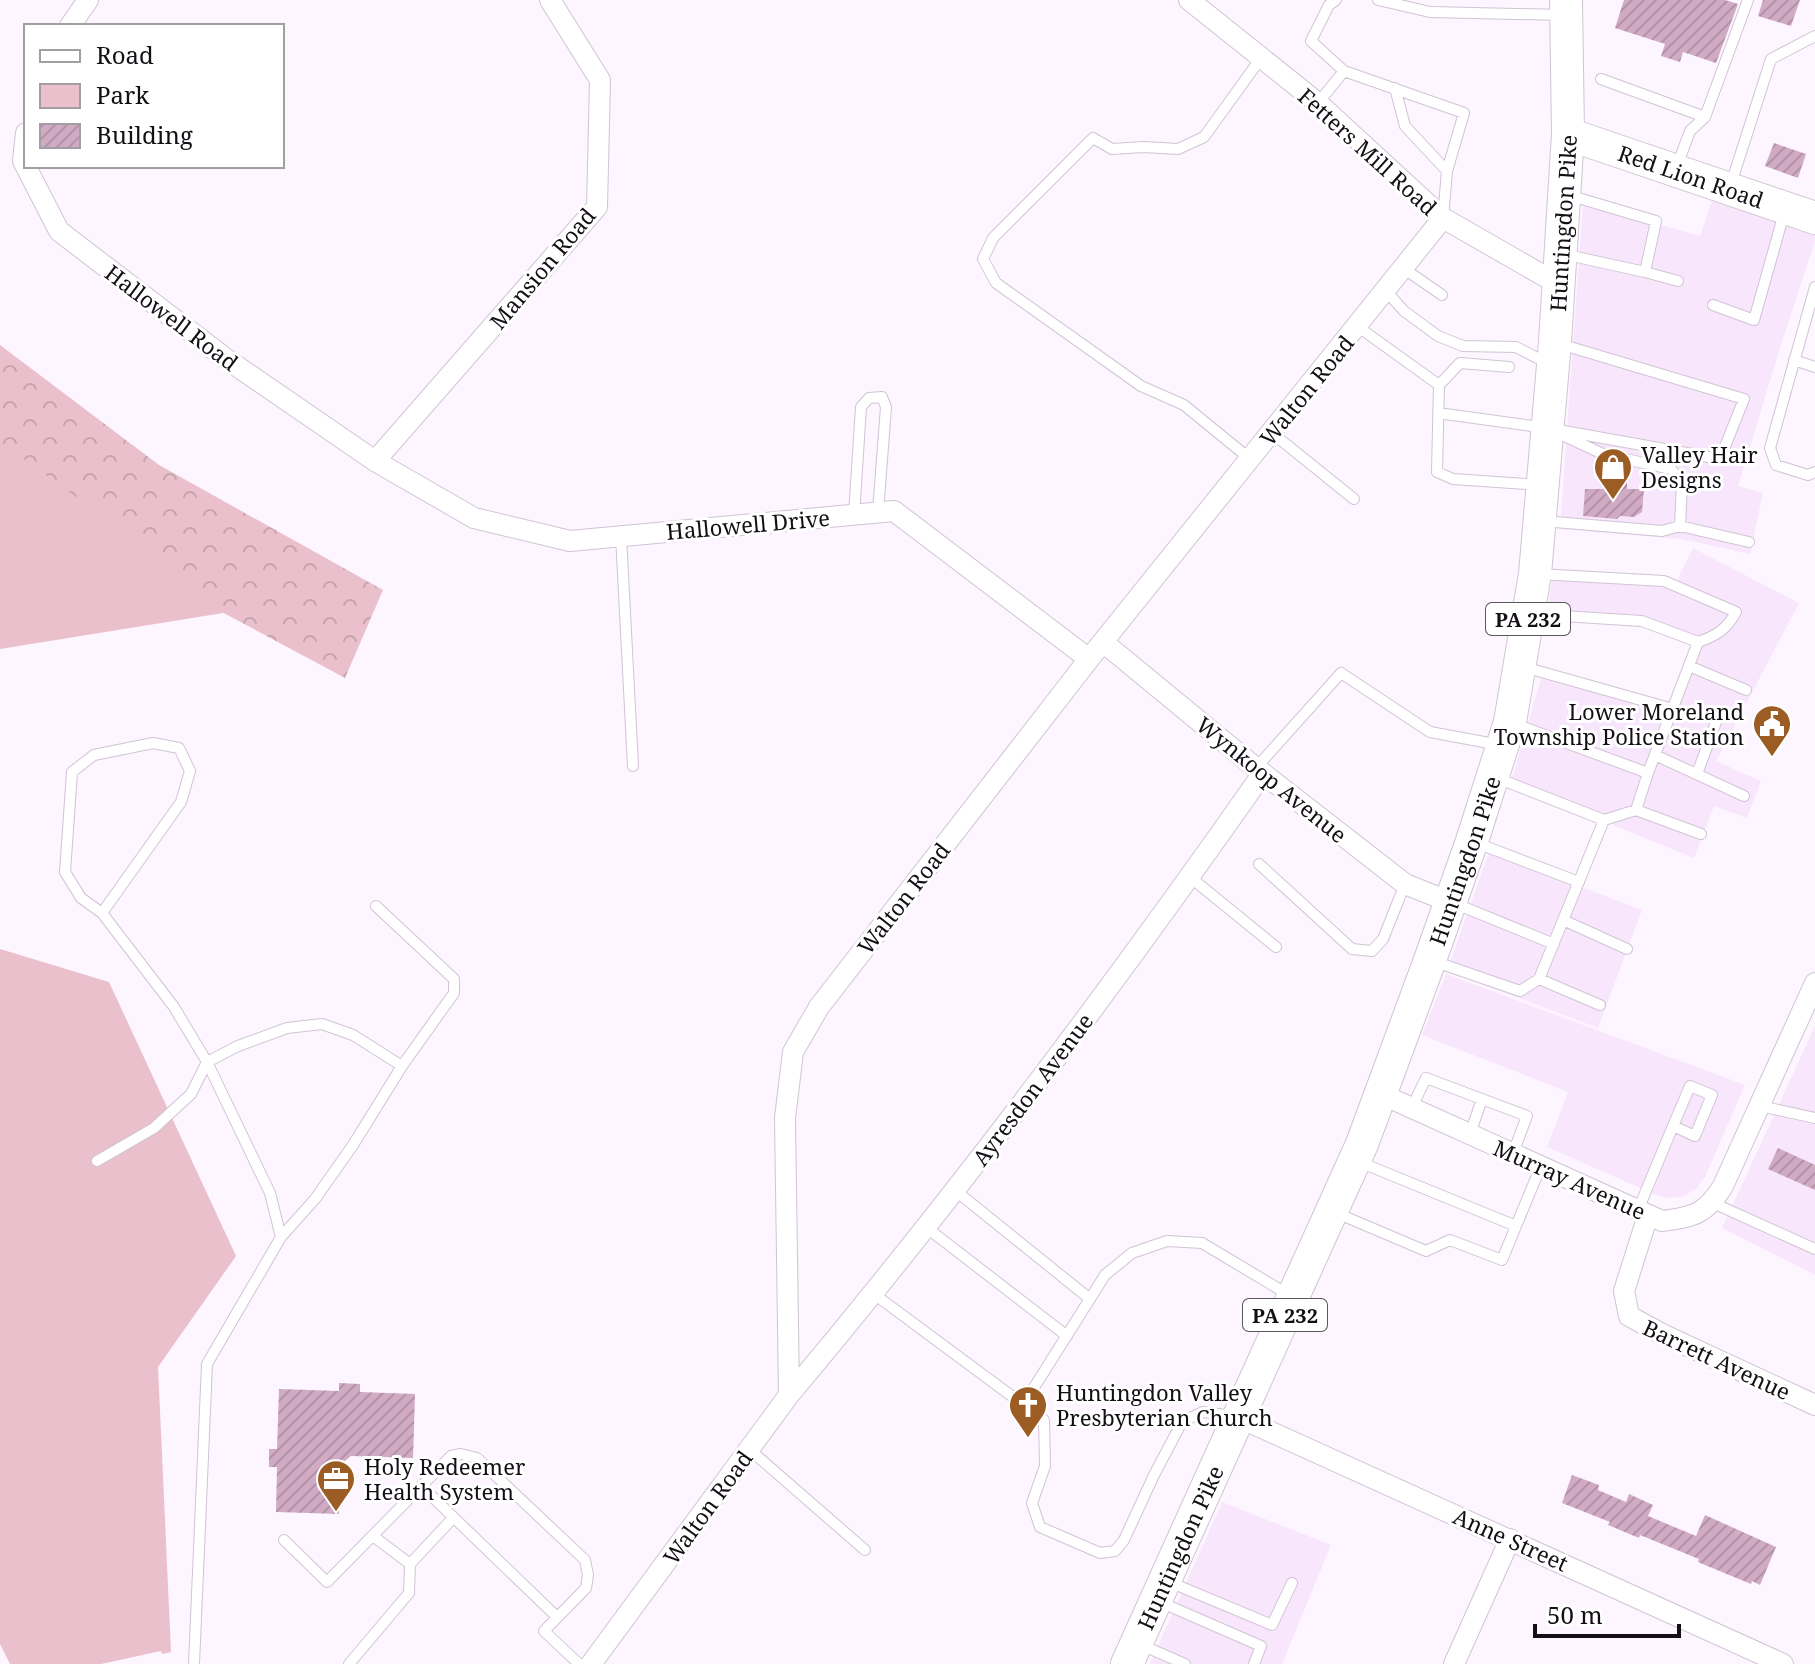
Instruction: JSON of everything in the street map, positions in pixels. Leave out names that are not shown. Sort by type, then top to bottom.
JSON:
[{"type":"main road","name":"Huntingdon Pike","points":[[1132,1654],[1355,1160],[1430,960],[1506,734],[1529,614],[1540,521],[1565,194],[1567,8]]},
{"type":"main road","name":"Red Lion Road","points":[[1568,134],[1800,213]]},
{"type":"street","points":[[71,24],[88,0]]},
{"type":"street","name":"Mansion Road","points":[[375,461],[597,207],[600,80],[550,0]]},
{"type":"street","name":"Fetters Mill Road","points":[[1189,0],[1318,103],[1443,218],[1560,268]]},
{"type":"street","name":"Hallowell Road","points":[[27,168],[59,231],[225,358],[375,461]]},
{"type":"street","name":"Walton Road","points":[[591,1664],[789,1395],[785,1118],[793,1052],[819,1007],[1089,659],[1443,218]]},
{"type":"street","name":"Hallowell Drive","points":[[375,461],[474,518],[570,541],[894,511],[1089,659]]},
{"type":"street","name":"Wynkoop Avenue","points":[[1103,642],[1405,884],[1450,902]]},
{"type":"street","name":"Ayresdon Avenue","points":[[789,1395],[956,1191],[1190,877],[1260,770]]},
{"type":"street","points":[[1713,1203],[1815,983]]},
{"type":"street","name":"Murray Avenue","points":[[1381,1094],[1662,1221],[1688,1218],[1713,1203]]},
{"type":"street","name":"Barrett Avenue","points":[[1643,1212],[1624,1291],[1629,1316],[1815,1405]]},
{"type":"street","name":"Anne Street","points":[[1238,1417],[1783,1664]]},
{"type":"street","points":[[1454,1664],[1510,1539]]},
{"type":"lane","points":[[1336,0],[1329,5],[1311,41],[1344,71],[1464,113],[1447,171],[1443,218]]},
{"type":"lane","points":[[1378,0],[1430,12],[1567,8]]},
{"type":"lane","points":[[1675,171],[1690,131],[1705,117],[1745,1]]},
{"type":"lane","points":[[1729,189],[1771,59],[1815,36]]},
{"type":"lane","points":[[1250,459],[1184,405],[1141,386],[996,283],[983,259],[993,238],[1093,138],[1112,149],[1178,149],[1204,137],[1261,58]]},
{"type":"lane","points":[[1318,103],[1344,71]]},
{"type":"lane","points":[[1601,79],[1705,117]]},
{"type":"lane","points":[[1395,88],[1405,126],[1447,171]]},
{"type":"lane","points":[[1565,194],[1656,221],[1645,272]]},
{"type":"lane","points":[[1713,305],[1754,320],[1800,213]]},
{"type":"lane","points":[[1403,268],[1442,295]]},
{"type":"lane","points":[[1560,268],[1645,272],[1678,281]]},
{"type":"lane","points":[[1815,287],[1770,448],[1776,465],[1808,475],[1815,472]]},
{"type":"lane","points":[[1385,290],[1404,311],[1438,336],[1463,346],[1516,347],[1554,354],[1744,399],[1720,459],[1547,428],[1438,413]]},
{"type":"lane","points":[[1357,326],[1439,385]]},
{"type":"lane","points":[[1794,360],[1815,367]]},
{"type":"lane","points":[[1509,367],[1460,363],[1439,385],[1437,472],[1453,479],[1542,485]]},
{"type":"lane","points":[[854,515],[861,407],[869,398],[882,397],[886,407],[878,512]]},
{"type":"lane","points":[[1547,428],[1603,454],[1671,469],[1682,482],[1680,526]]},
{"type":"lane","points":[[1272,433],[1354,499]]},
{"type":"lane","points":[[1540,521],[1662,531],[1680,526],[1749,542]]},
{"type":"lane","points":[[621,536],[633,766]]},
{"type":"lane","points":[[1529,614],[1642,621],[1698,642],[1716,636],[1730,623],[1736,612],[1664,581],[1535,574]]},
{"type":"lane","points":[[1636,810],[1698,642]]},
{"type":"lane","points":[[1520,666],[1673,709]]},
{"type":"lane","points":[[1689,666],[1746,690]]},
{"type":"lane","points":[[1260,770],[1341,673],[1430,732],[1506,734],[1648,773]]},
{"type":"lane","points":[[1697,774],[1719,714]]},
{"type":"lane","points":[[102,913],[181,802],[190,771],[179,748],[153,743],[94,755],[72,772],[65,872],[81,898],[102,913],[174,1007],[207,1062],[270,1193],[281,1237]]},
{"type":"lane","points":[[1655,755],[1744,796]]},
{"type":"lane","points":[[1493,777],[1604,820],[1636,810],[1701,834]]},
{"type":"lane","points":[[1430,960],[1520,991],[1539,979],[1604,820]]},
{"type":"lane","points":[[1472,841],[1579,882]]},
{"type":"lane","points":[[1259,864],[1352,949],[1372,951],[1383,939],[1405,884]]},
{"type":"lane","points":[[1190,877],[1276,947]]},
{"type":"lane","points":[[1450,902],[1554,944]]},
{"type":"lane","points":[[194,1664],[207,1364],[281,1237],[315,1199],[454,993],[454,979],[376,906]]},
{"type":"lane","points":[[1563,920],[1627,949]]},
{"type":"lane","points":[[1539,979],[1600,1005]]},
{"type":"lane","points":[[97,1161],[154,1128],[191,1094],[207,1062],[238,1046],[287,1028],[322,1024],[353,1035],[402,1066]]},
{"type":"lane","points":[[1412,1107],[1426,1078],[1527,1116],[1513,1153]]},
{"type":"lane","points":[[1643,1212],[1673,1126],[1690,1086],[1712,1095],[1695,1136],[1673,1126]]},
{"type":"lane","points":[[1470,1134],[1482,1099]]},
{"type":"lane","points":[[1760,1106],[1815,1118]]},
{"type":"lane","points":[[1355,1160],[1516,1226]]},
{"type":"lane","points":[[1332,1211],[1426,1251],[1450,1240],[1502,1260],[1541,1166]]},
{"type":"lane","points":[[956,1191],[1090,1299]]},
{"type":"lane","points":[[1713,1203],[1815,1249]]},
{"type":"lane","points":[[927,1228],[1067,1336]]},
{"type":"lane","points":[[1023,1405],[1105,1275],[1132,1253],[1167,1241],[1202,1243],[1293,1298]]},
{"type":"lane","points":[[874,1294],[1044,1420],[1045,1466],[1032,1503],[1040,1527],[1100,1553],[1115,1551],[1124,1540],[1182,1422],[1203,1412],[1238,1417]]},
{"type":"lane","points":[[749,1449],[865,1550]]},
{"type":"lane","points":[[284,1540],[327,1582],[451,1456],[461,1454],[477,1458],[585,1560],[588,1575],[586,1588],[544,1631],[579,1664]]},
{"type":"lane","points":[[421,1486],[557,1617]]},
{"type":"lane","points":[[349,1664],[409,1593],[410,1564],[453,1518]]},
{"type":"lane","points":[[373,1536],[410,1564]]},
{"type":"lane","points":[[1161,1590],[1272,1625],[1292,1583]]},
{"type":"lane","points":[[1161,1590],[1261,1646],[1254,1664]]},
{"type":"lane","points":[[1132,1654],[1185,1664]]},
{"type":"shaded area","points":[[1715,192],[1815,227],[1815,241],[1738,486],[1763,493],[1750,554],[1681,539],[1560,529],[1583,203],[1700,236]]},
{"type":"shaded area","points":[[1693,548],[1799,603],[1716,761],[1761,781],[1747,818],[1714,806],[1694,858],[1615,826],[1604,816],[1512,778],[1542,675],[1675,712],[1701,644],[1643,618],[1548,612],[1552,578],[1662,585],[1673,589]]},
{"type":"shaded area","points":[[1489,852],[1642,910],[1598,1028],[1447,971]]},
{"type":"shaded area","points":[[1446,974],[1745,1085],[1705,1177],[1696,1189],[1682,1197],[1656,1195],[1547,1147],[1568,1092],[1422,1035]]},
{"type":"shaded area","points":[[1815,1026],[1815,1275],[1722,1228]]},
{"type":"shaded area","points":[[1222,1502],[1331,1545],[1282,1664],[1150,1664]]},
{"type":"green space","points":[[0,345],[159,465],[383,590],[345,678],[194,597],[0,648]]},
{"type":"green space","points":[[0,442],[97,512],[223,613],[0,649]]},
{"type":"green space","points":[[0,949],[109,982],[236,1256],[158,1367],[171,1652],[162,1654],[161,1651],[101,1664],[10,1664],[0,1644]]},
{"type":"building","points":[[1624,0],[1725,0],[1738,4],[1716,63],[1683,52],[1680,62],[1661,56],[1665,44],[1615,28]]},
{"type":"building","points":[[1763,0],[1800,0],[1791,26],[1758,16]]},
{"type":"building","points":[[1774,143],[1806,154],[1798,178],[1765,166]]},
{"type":"building","name":"Valley Hair Designs","points":[[1605,463],[1625,467],[1623,480],[1627,481],[1627,489],[1644,489],[1642,512],[1634,517],[1620,516],[1617,519],[1583,516],[1585,489],[1603,489]]},
{"type":"building","points":[[1778,1148],[1815,1165],[1815,1190],[1768,1169]]},
{"type":"building","points":[[339,1383],[360,1384],[360,1392],[415,1394],[413,1458],[351,1456],[340,1465],[339,1514],[276,1512],[277,1467],[269,1467],[269,1449],[277,1449],[279,1389],[339,1391]]},
{"type":"building","points":[[1572,1475],[1599,1485],[1598,1490],[1626,1502],[1629,1494],[1653,1505],[1648,1516],[1696,1536],[1705,1515],[1776,1547],[1760,1585],[1717,1570],[1698,1562],[1699,1559],[1640,1535],[1639,1538],[1608,1525],[1610,1522],[1562,1503]]},
{"type":"place","name":"Valley Hair Designs","points":[[1613,501]]},
{"type":"place","name":"Lower Moreland Township Police Station","points":[[1772,758]]},
{"type":"place","name":"Huntingdon Valley Presbyterian Church","points":[[1028,1439]]},
{"type":"place","name":"Holy Redeemer Health System","points":[[336,1513]]}]
